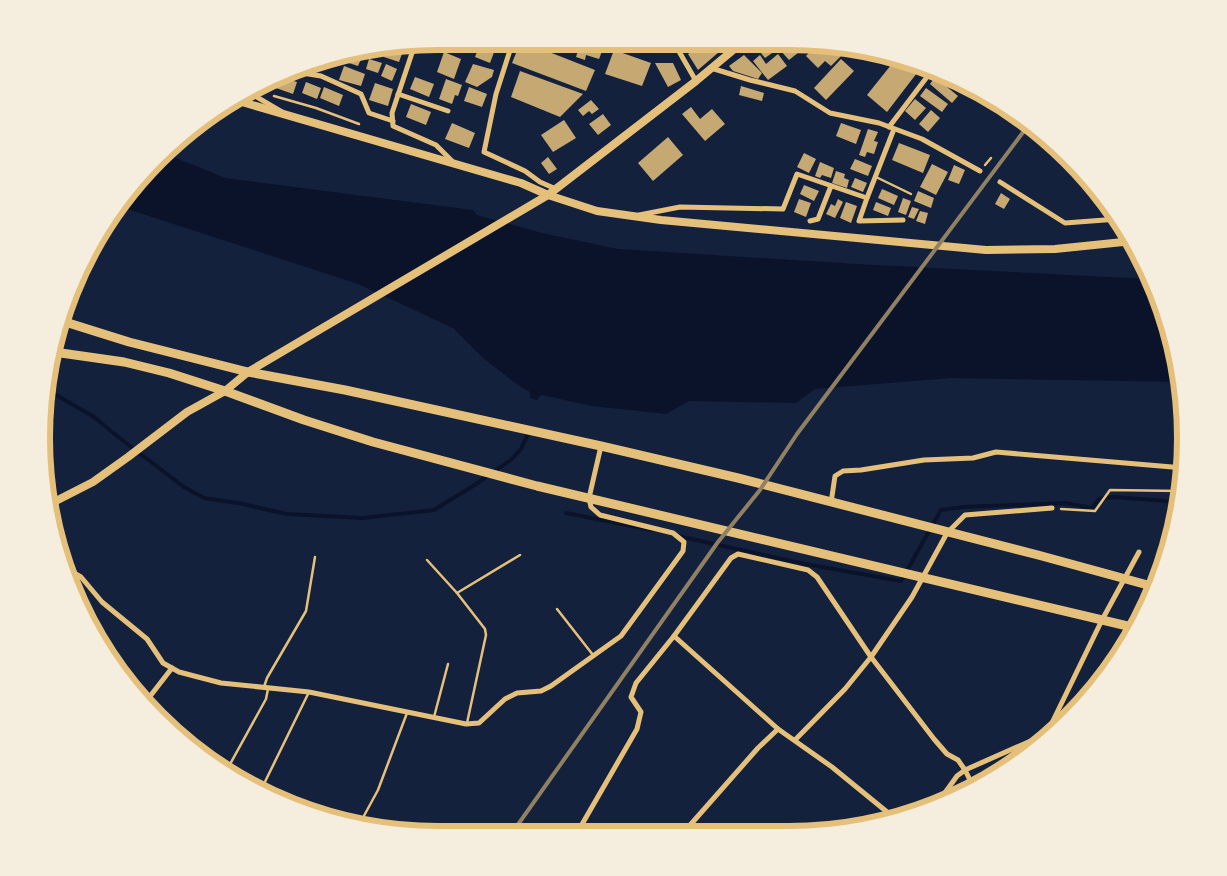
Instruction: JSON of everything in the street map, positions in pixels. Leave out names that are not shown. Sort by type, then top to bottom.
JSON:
[{"type":"highway","points":[[68,323],[129,342],[248,372],[345,390],[738,478],[1147,585]]},
{"type":"highway","points":[[59,353],[142,366],[169,373],[312,423],[374,442],[537,486],[922,579],[1128,626]]},
{"type":"main road","points":[[55,502],[93,482],[187,412],[225,391],[248,372],[548,195],[696,81],[733,50]]},
{"type":"main road","points":[[243,102],[522,183],[548,195],[597,211],[986,250],[1055,249],[1124,242]]},
{"type":"street","points":[[510,50],[496,94],[484,152],[525,171],[540,182],[556,189]]},
{"type":"street","points":[[678,50],[696,81]]},
{"type":"street","points":[[413,51],[392,113],[394,126],[436,145],[454,163]]},
{"type":"street","points":[[711,68],[795,91],[830,113],[879,123],[922,139],[980,172]]},
{"type":"street","points":[[306,74],[322,76],[360,94],[369,113],[393,121]]},
{"type":"street","points":[[903,220],[859,221],[892,128],[928,76]]},
{"type":"street","points":[[398,94],[448,111]]},
{"type":"street","points":[[255,96],[290,116]]},
{"type":"street","points":[[634,216],[680,207],[783,209],[797,174],[867,198]]},
{"type":"street","points":[[1000,182],[1065,223],[1110,220]]},
{"type":"street","points":[[810,221],[818,219],[831,186]]},
{"type":"street","points":[[75,574],[102,602],[147,639],[163,663],[172,668],[221,683],[309,692],[466,724],[479,723],[505,699],[517,693],[541,691],[551,686],[621,636],[682,551],[684,542],[673,532],[600,516],[591,507],[589,498],[601,446]]},
{"type":"street","points":[[831,503],[835,476],[842,470],[861,470],[924,460],[973,458],[996,452],[1176,467]]},
{"type":"street","points":[[795,740],[845,688],[871,657],[912,597],[947,533],[965,515],[1052,508]]},
{"type":"street","points":[[1054,721],[1102,620],[1139,552]]},
{"type":"street","points":[[581,826],[637,729],[641,712],[631,696],[636,683],[674,636],[731,558],[738,554],[808,570],[817,577],[871,657],[934,739],[947,754],[958,760],[970,781]]},
{"type":"street","points":[[674,636],[778,729],[832,767],[888,813]]},
{"type":"street","points":[[149,697],[172,668]]},
{"type":"street","points":[[689,826],[758,748],[778,729]]},
{"type":"street","points":[[947,792],[957,776],[965,770],[1032,740]]},
{"type":"lane","points":[[875,176],[911,194]]},
{"type":"lane","points":[[457,593],[520,555]]},
{"type":"lane","points":[[229,765],[266,699],[267,678],[306,611],[315,557]]},
{"type":"lane","points":[[427,560],[457,593],[485,629],[486,636],[466,724]]},
{"type":"lane","points":[[557,609],[594,656]]},
{"type":"lane","points":[[434,717],[448,664]]},
{"type":"lane","points":[[264,785],[309,692]]},
{"type":"lane","points":[[362,819],[378,790],[407,712]]},
{"type":"path","points":[[267,93],[362,125]]},
{"type":"path","points":[[985,164],[991,158]]},
{"type":"path","points":[[1052,508],[1095,511],[1110,490],[1174,491]]},
{"type":"water","points":[[172,156],[226,178],[473,210],[477,215],[542,233],[618,249],[857,264],[1142,279],[1164,338],[1173,382],[951,378],[815,389],[796,403],[689,401],[666,414],[592,406],[541,395],[537,400],[530,398],[530,392],[483,358],[453,328],[358,284],[125,208],[146,182]]},
{"type":"building","points":[[478,50],[495,50],[490,63],[475,57]]},
{"type":"building","points":[[517,50],[544,50],[595,70],[586,91],[512,63]]},
{"type":"building","points":[[578,50],[602,50],[599,59],[586,55],[585,60],[576,57]]},
{"type":"building","points":[[614,50],[651,63],[642,86],[605,74]]},
{"type":"building","points":[[693,50],[718,50],[719,52],[698,70],[688,54]]},
{"type":"building","points":[[758,50],[775,51],[765,58]]},
{"type":"building","points":[[780,50],[798,50],[799,52],[789,60]]},
{"type":"building","points":[[811,51],[838,53],[841,56],[831,66],[825,61],[818,68],[806,56]]},
{"type":"building","points":[[403,52],[399,62],[384,57],[386,53]]},
{"type":"building","points":[[444,52],[461,59],[454,79],[437,72]]},
{"type":"building","points":[[778,54],[787,66],[768,80],[753,61],[760,55],[766,64]]},
{"type":"building","points":[[744,55],[762,73],[758,79],[733,71],[729,66]]},
{"type":"building","points":[[362,57],[358,66],[349,63],[350,60]]},
{"type":"building","points":[[369,59],[382,63],[378,73],[366,69]]},
{"type":"building","points":[[841,59],[854,71],[826,100],[814,88]]},
{"type":"building","points":[[655,63],[673,63],[681,80],[668,87]]},
{"type":"building","points":[[386,64],[397,69],[392,81],[381,76]]},
{"type":"building","points":[[473,64],[494,70],[492,77],[477,87],[465,82]]},
{"type":"building","points":[[892,64],[917,72],[887,112],[867,95]]},
{"type":"building","points":[[344,66],[365,74],[361,86],[339,80]]},
{"type":"building","points":[[520,71],[583,94],[560,117],[511,97]]},
{"type":"building","points":[[415,77],[434,84],[429,97],[410,89]]},
{"type":"building","points":[[446,79],[462,85],[458,96],[455,95],[452,104],[439,99]]},
{"type":"building","points":[[934,79],[940,81],[958,96],[952,103],[930,84]]},
{"type":"building","points":[[290,80],[297,82],[293,94],[276,88],[277,85]]},
{"type":"building","points":[[306,82],[321,88],[317,99],[302,93]]},
{"type":"building","points":[[375,83],[393,89],[388,106],[369,100]]},
{"type":"building","points":[[741,86],[764,93],[762,101],[739,95]]},
{"type":"building","points":[[324,87],[343,95],[339,106],[320,98]]},
{"type":"building","points":[[469,87],[487,94],[482,107],[464,101]]},
{"type":"building","points":[[926,88],[948,104],[942,112],[920,96]]},
{"type":"building","points":[[915,99],[926,108],[915,120],[905,111]]},
{"type":"building","points":[[591,100],[599,109],[592,114],[589,111],[583,116],[578,110]]},
{"type":"building","points":[[411,104],[431,112],[426,125],[406,117]]},
{"type":"building","points":[[691,107],[700,119],[712,109],[725,124],[705,141],[682,114]]},
{"type":"building","points":[[931,110],[940,118],[928,132],[919,124]]},
{"type":"building","points":[[603,114],[611,125],[598,135],[589,124]]},
{"type":"building","points":[[564,120],[576,138],[553,152],[541,135]]},
{"type":"building","points":[[452,123],[475,133],[469,148],[445,139]]},
{"type":"building","points":[[841,123],[861,130],[856,144],[836,136]]},
{"type":"building","points":[[868,129],[878,132],[874,141],[878,142],[874,154],[867,152],[865,157],[859,155]]},
{"type":"building","points":[[668,137],[683,155],[653,181],[638,163]]},
{"type":"building","points":[[899,143],[930,155],[923,173],[892,160]]},
{"type":"building","points":[[804,153],[816,159],[809,173],[797,167]]},
{"type":"building","points":[[548,157],[557,169],[549,174],[541,163]]},
{"type":"building","points":[[855,159],[872,166],[868,176],[850,169]]},
{"type":"building","points":[[820,162],[834,168],[831,178],[822,175],[820,178],[815,176]]},
{"type":"building","points":[[932,164],[948,172],[936,195],[920,187]]},
{"type":"building","points":[[954,165],[965,170],[959,184],[948,180]]},
{"type":"building","points":[[836,171],[845,174],[844,178],[849,180],[847,188],[832,183]]},
{"type":"building","points":[[855,178],[867,183],[863,192],[851,187]]},
{"type":"building","points":[[804,185],[819,191],[814,201],[800,194]]},
{"type":"building","points":[[882,189],[898,196],[894,205],[878,198]]},
{"type":"building","points":[[918,191],[934,198],[931,208],[914,201]]},
{"type":"building","points":[[1001,193],[1010,199],[1004,209],[995,204]]},
{"type":"building","points":[[903,198],[911,201],[906,215],[898,212]]},
{"type":"building","points":[[799,199],[811,203],[806,217],[794,212]]},
{"type":"building","points":[[838,199],[843,202],[835,218],[826,214],[831,204],[835,206]]},
{"type":"building","points":[[846,202],[857,206],[851,223],[840,218]]},
{"type":"building","points":[[876,202],[891,208],[888,216],[873,210]]},
{"type":"building","points":[[912,207],[919,209],[914,219],[908,217]]},
{"type":"building","points":[[920,211],[928,213],[925,224],[916,221]]},
{"type":"waterway","points":[[53,393],[94,417],[184,487],[204,498],[238,503],[287,514],[363,518],[434,510],[512,459],[521,449],[528,434]]},
{"type":"waterway","points":[[678,536],[805,564],[901,581],[941,510],[963,507],[1065,503],[1092,508],[1099,499],[1114,497],[1172,501]]},
{"type":"waterway","points":[[566,513],[652,530]]},
{"type":"railway","points":[[517,826],[718,542],[760,490],[797,434],[1025,130]]}]
